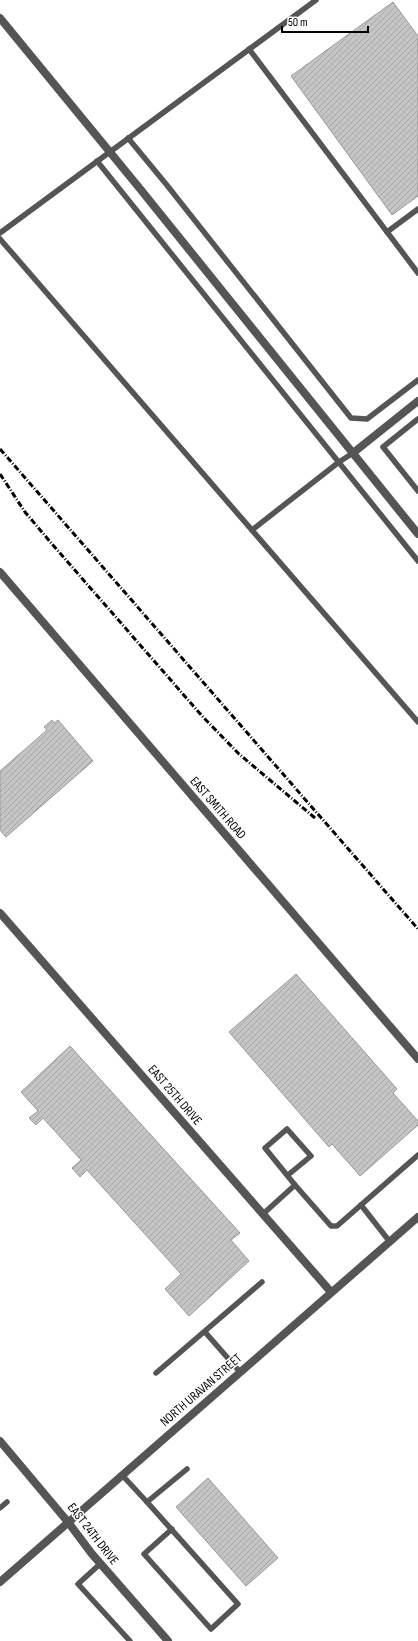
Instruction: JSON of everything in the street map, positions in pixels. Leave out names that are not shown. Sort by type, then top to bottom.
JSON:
[{"type":"street","points":[[0,18],[418,534]]},
{"type":"street","points":[[353,453],[418,401]]},
{"type":"street","name":"EAST SMITH ROAD","points":[[0,572],[418,1059]]},
{"type":"street","name":"EAST 25TH DRIVE","points":[[0,913],[331,1292]]},
{"type":"street","name":"NORTH URAVAN STREET","points":[[0,1582],[418,1217]]},
{"type":"street","name":"EAST 24TH DRIVE","points":[[0,1441],[68,1522],[100,1564],[168,1641]]},
{"type":"lane","points":[[0,233],[316,0]]},
{"type":"lane","points":[[249,49],[418,273]]},
{"type":"lane","points":[[128,138],[351,418],[367,419],[418,380]]},
{"type":"lane","points":[[97,161],[418,561]]},
{"type":"lane","points":[[387,232],[418,209]]},
{"type":"lane","points":[[0,239],[418,722]]},
{"type":"lane","points":[[418,418],[383,447],[418,491]]},
{"type":"lane","points":[[252,530],[339,462],[353,453]]},
{"type":"lane","points":[[288,1175],[311,1156],[287,1129],[265,1148],[331,1226],[337,1226],[418,1155]]},
{"type":"lane","points":[[263,1214],[295,1185]]},
{"type":"lane","points":[[361,1205],[390,1242]]},
{"type":"lane","points":[[156,1374],[262,1282]]},
{"type":"lane","points":[[205,1332],[240,1372]]},
{"type":"lane","points":[[147,1502],[187,1469]]},
{"type":"lane","points":[[122,1475],[172,1529],[238,1604],[210,1629],[144,1554],[172,1529]]},
{"type":"lane","points":[[0,1508],[7,1502]]},
{"type":"lane","points":[[100,1564],[78,1584],[130,1641]]},
{"type":"building","points":[[393,2],[418,36],[418,196],[392,215],[291,76]]},
{"type":"building","points":[[52,720],[54,723],[58,720],[93,761],[6,837],[0,830],[0,771],[47,730],[44,727]]},
{"type":"building","points":[[296,974],[397,1089],[393,1093],[418,1121],[418,1125],[360,1176],[332,1144],[329,1147],[229,1032]]},
{"type":"building","points":[[70,1046],[240,1233],[231,1240],[249,1261],[189,1316],[165,1289],[181,1274],[87,1170],[80,1177],[72,1168],[81,1160],[43,1118],[36,1125],[29,1118],[38,1111],[21,1092]]},
{"type":"building","points":[[208,1478],[278,1558],[246,1586],[176,1507]]},
{"type":"railway","points":[[0,449],[418,929]]},
{"type":"railway","points":[[0,474],[25,512],[203,717],[239,754],[315,818]]}]
